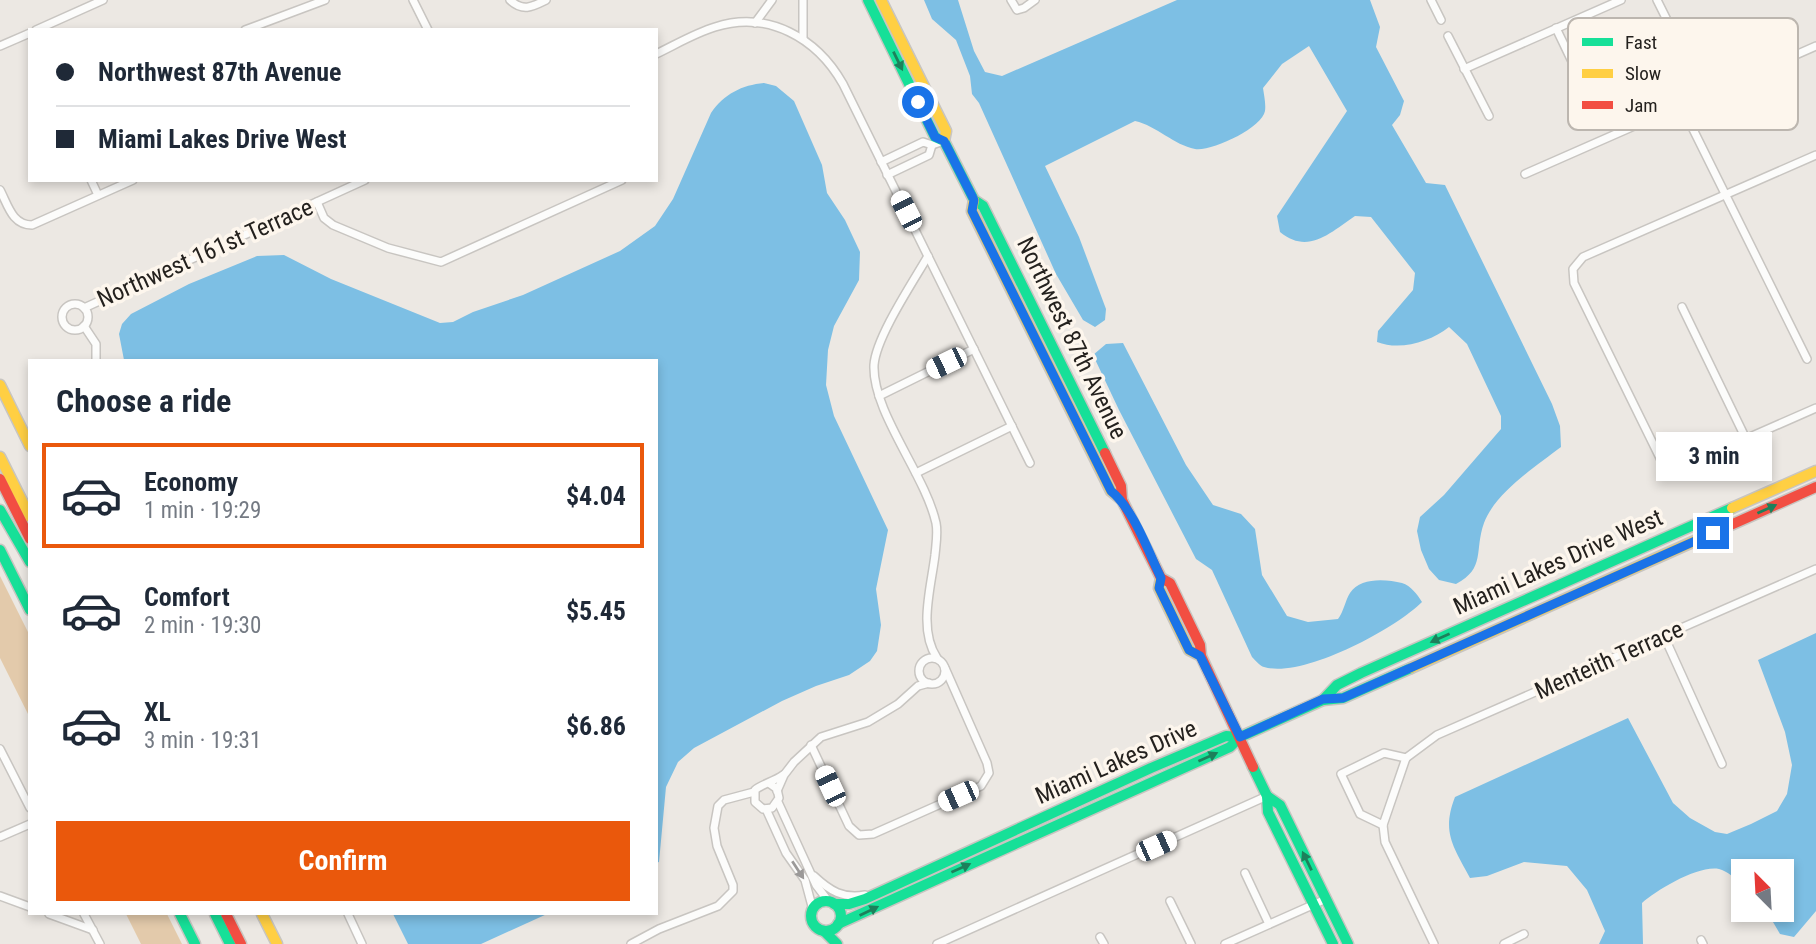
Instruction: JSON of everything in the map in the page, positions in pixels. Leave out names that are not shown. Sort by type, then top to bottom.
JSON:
[{"type":"main road","name":"Northwest 87th Avenue","points":[[868,0],[935,137],[944,141]]},
{"type":"main road","name":"Northwest 87th Avenue","points":[[881,0],[946,131],[944,141],[974,200],[983,206],[1121,486],[1122,500],[1161,578],[1170,583],[1200,645],[1200,656],[1267,796],[1268,812],[1333,944]]},
{"type":"main road","points":[[0,385],[28,442]]},
{"type":"main road","points":[[0,457],[28,513]]},
{"type":"main road","name":"Miami Lakes Drive West","points":[[1240,737],[1323,699],[1337,685],[1361,673],[1816,471]]},
{"type":"main road","points":[[0,479],[28,534]]},
{"type":"main road","name":"Miami Lakes Drive West","points":[[1323,699],[1343,698],[1816,487]]},
{"type":"main road","points":[[0,510],[28,559]]},
{"type":"main road","points":[[0,550],[28,606]]},
{"type":"main road","name":"Miami Lakes Drive","points":[[832,903],[849,904],[1222,738],[1240,737]]},
{"type":"main road","name":"Miami Lakes Drive","points":[[837,926],[1230,747],[1240,737]]},
{"type":"main road","name":"Northwest 87th Avenue","points":[[1267,796],[1280,806],[1348,944]]},
{"type":"main road","points":[[832,903],[840,911],[838,944],[813,923],[813,910],[818,904],[832,903]]},
{"type":"main road","points":[[180,915],[195,944]]},
{"type":"main road","points":[[216,915],[230,944]]},
{"type":"main road","points":[[226,915],[241,944]]},
{"type":"main road","points":[[262,915],[277,944]]},
{"type":"main road","points":[[824,930],[837,926]]},
{"type":"street","points":[[40,28],[103,0]]},
{"type":"street","points":[[250,28],[324,0]]},
{"type":"street","points":[[414,0],[427,28]]},
{"type":"street","points":[[510,0],[518,7],[529,8],[546,0]]},
{"type":"street","points":[[755,23],[772,0]]},
{"type":"street","points":[[803,0],[803,38]]},
{"type":"street","points":[[1011,0],[1017,10],[1035,0]]},
{"type":"street","points":[[1431,0],[1441,20]]},
{"type":"street","points":[[1579,18],[1621,0]]},
{"type":"street","points":[[1657,0],[1666,18]]},
{"type":"street","points":[[658,53],[718,26],[755,23],[776,27],[803,38],[822,54],[837,74],[1030,463]]},
{"type":"street","points":[[1464,69],[1568,23]]},
{"type":"street","points":[[1556,28],[1568,53]]},
{"type":"street","points":[[0,46],[28,34]]},
{"type":"street","points":[[1448,36],[1489,116]]},
{"type":"street","points":[[1798,54],[1816,46]]},
{"type":"street","points":[[1525,174],[1626,130]]},
{"type":"street","points":[[1693,130],[1807,359]]},
{"type":"street","points":[[881,162],[923,142],[932,145],[944,141]]},
{"type":"street","points":[[887,175],[929,155],[932,145]]},
{"type":"street","points":[[898,153],[905,167]]},
{"type":"street","points":[[1816,155],[1583,257],[1573,269],[1574,283],[1662,462],[1677,469],[1816,408]]},
{"type":"street","points":[[92,182],[98,195]]},
{"type":"street","points":[[0,190],[14,219],[24,225],[32,225],[128,182]]},
{"type":"street","name":"Northwest 161st Terrace","points":[[84,308],[361,182]]},
{"type":"street","points":[[317,202],[324,218],[333,225],[388,248],[441,262],[619,182]]},
{"type":"street","points":[[913,690],[929,644],[927,617],[937,533],[930,506],[879,396],[874,364],[878,349],[928,256]]},
{"type":"street","points":[[72,305],[84,308],[88,319],[84,327],[76,330],[68,328],[62,317],[65,309],[72,305]]},
{"type":"street","points":[[1682,307],[1746,439]]},
{"type":"street","points":[[84,327],[96,344],[96,359]]},
{"type":"street","points":[[879,396],[974,349]]},
{"type":"street","points":[[916,474],[1012,426]]},
{"type":"street","name":"Menteith Terrace","points":[[1406,758],[1437,735],[1816,569]]},
{"type":"street","points":[[1664,636],[1722,764]]},
{"type":"street","points":[[811,745],[849,826],[859,835],[873,834],[981,786],[989,773],[987,763],[945,668],[929,644]]},
{"type":"street","points":[[924,660],[937,659]]},
{"type":"street","points":[[631,944],[659,929],[718,906],[733,891],[730,875],[717,846],[714,828],[720,803],[754,792],[761,785],[770,785],[784,775],[821,737],[868,722],[898,704],[913,690],[943,677],[945,668]]},
{"type":"street","points":[[919,670],[921,679],[947,687],[957,697]]},
{"type":"street","points":[[0,749],[28,804]]},
{"type":"street","points":[[1383,825],[1360,814],[1340,774],[1384,752],[1406,758],[1383,825],[1385,842],[1434,944]]},
{"type":"street","points":[[784,775],[777,791],[778,802],[816,885],[832,903]]},
{"type":"street","points":[[770,785],[777,791]]},
{"type":"street","points":[[754,792],[756,803]]},
{"type":"street","points":[[937,944],[1267,796]]},
{"type":"street","points":[[740,797],[765,809],[786,853],[805,880],[813,910]]},
{"type":"street","points":[[765,809],[772,808],[778,802]]},
{"type":"street","points":[[0,837],[28,825]]},
{"type":"street","points":[[1245,873],[1269,924]]},
{"type":"street","points":[[813,876],[827,888],[842,895],[870,895]]},
{"type":"street","points":[[0,896],[28,905]]},
{"type":"street","points":[[1225,944],[1326,899]]},
{"type":"street","points":[[1170,901],[1191,944]]},
{"type":"street","points":[[51,915],[93,930]]},
{"type":"street","points":[[69,921],[76,915]]},
{"type":"street","points":[[85,915],[100,944]]},
{"type":"street","points":[[348,915],[362,944]]},
{"type":"street","points":[[1504,944],[1524,934]]},
{"type":"shaded area","points":[[0,576],[28,632],[28,714],[0,658]]},
{"type":"shaded area","points":[[126,915],[168,915],[182,944],[141,944]]},
{"type":"water","points":[[924,0],[958,0],[974,51],[985,72],[1002,76],[1177,0],[1370,0],[1380,27],[1376,47],[1404,101],[1400,115],[1392,125],[1426,183],[1445,185],[1552,404],[1560,426],[1561,447],[1517,481],[1489,512],[1472,572],[1456,584],[1439,580],[1429,569],[1417,531],[1420,517],[1444,495],[1501,429],[1501,416],[1467,344],[1449,327],[1414,344],[1395,346],[1377,342],[1378,331],[1413,290],[1415,273],[1371,217],[1355,216],[1328,235],[1309,242],[1290,239],[1280,232],[1277,216],[1347,111],[1309,46],[1282,64],[1263,88],[1265,111],[1262,118],[1246,131],[1223,143],[1202,149],[1187,147],[1135,121],[1045,166],[1079,237],[1106,309],[1105,320],[1095,327],[1083,320],[1056,274],[979,103],[972,94],[970,76],[956,40],[932,19]]},
{"type":"water","points":[[764,83],[776,86],[794,101],[822,165],[827,193],[845,220],[860,252],[859,280],[834,326],[828,350],[826,385],[834,416],[888,530],[876,589],[881,625],[877,651],[870,661],[849,675],[782,701],[694,748],[678,762],[666,787],[658,862],[658,359],[124,359],[119,334],[122,324],[131,314],[189,284],[257,256],[284,255],[331,279],[440,323],[453,322],[473,312],[523,295],[620,251],[655,226],[673,199],[711,113],[734,92]]},
{"type":"water","points":[[1123,343],[1186,465],[1213,505],[1241,514],[1255,529],[1262,575],[1287,616],[1308,622],[1338,619],[1354,588],[1374,580],[1405,584],[1422,602],[1370,638],[1324,659],[1281,669],[1259,664],[1252,657],[1212,570],[1196,559],[1093,355],[1106,344]]},
{"type":"water","points":[[1816,633],[1816,911],[1794,937],[1780,934],[1773,922],[1794,922],[1794,859],[1731,859],[1731,875],[1719,869],[1710,869],[1678,880],[1642,903],[1643,944],[1599,944],[1605,931],[1587,890],[1567,866],[1524,862],[1487,876],[1470,878],[1449,830],[1455,797],[1628,718],[1673,803],[1690,818],[1715,832],[1727,834],[1777,811],[1787,794],[1792,765],[1785,732],[1758,660]]},
{"type":"water","points":[[394,915],[545,915],[481,944],[408,944]]},
{"type":"traffic: fast","points":[[868,0],[935,137],[944,141],[974,200],[983,206],[1105,453]]},
{"type":"traffic: fast","points":[[1323,700],[1337,685],[1361,673],[1732,508]]},
{"type":"traffic: fast","points":[[0,510],[28,559]]},
{"type":"traffic: fast","points":[[0,550],[28,606]]},
{"type":"traffic: fast","points":[[838,924],[1230,747],[1240,737],[1323,700],[1343,698],[1411,668]]},
{"type":"traffic: fast","points":[[834,904],[849,904],[865,899],[1151,768],[1226,736],[1240,737]]},
{"type":"traffic: fast","points":[[1253,767],[1267,796],[1268,812],[1333,944]]},
{"type":"traffic: fast","points":[[1267,796],[1280,805],[1348,944]]},
{"type":"traffic: fast","points":[[826,901],[832,902],[840,910],[841,916],[840,922],[832,930],[826,931],[820,930],[812,922],[811,916],[812,910],[820,902],[826,901]]},
{"type":"traffic: fast","points":[[180,915],[195,944]]},
{"type":"traffic: fast","points":[[216,915],[230,944]]},
{"type":"traffic: fast","points":[[824,931],[837,944]]},
{"type":"traffic: slow","points":[[881,0],[946,131],[944,141]]},
{"type":"traffic: slow","points":[[974,200],[972,211],[1111,491],[1122,500]]},
{"type":"traffic: slow","points":[[0,385],[28,442]]},
{"type":"traffic: slow","points":[[0,457],[28,513]]},
{"type":"traffic: slow","points":[[1732,508],[1816,471]]},
{"type":"traffic: slow","points":[[1411,668],[1697,540]]},
{"type":"traffic: slow","points":[[1161,578],[1159,588],[1189,650],[1201,656]]},
{"type":"traffic: slow","points":[[262,915],[277,944]]},
{"type":"traffic: jam","points":[[1105,453],[1121,486],[1122,500],[1161,578],[1170,583],[1253,767]]},
{"type":"traffic: jam","points":[[0,479],[28,535]]},
{"type":"traffic: jam","points":[[1697,540],[1816,487]]},
{"type":"traffic: jam","points":[[226,915],[241,944]]},
{"type":"route","points":[[918,102],[935,137],[944,141],[974,200],[972,211],[1111,491],[1122,500],[1161,578],[1159,588],[1189,650],[1200,656],[1240,737],[1323,699],[1343,698],[1713,533]]}]
